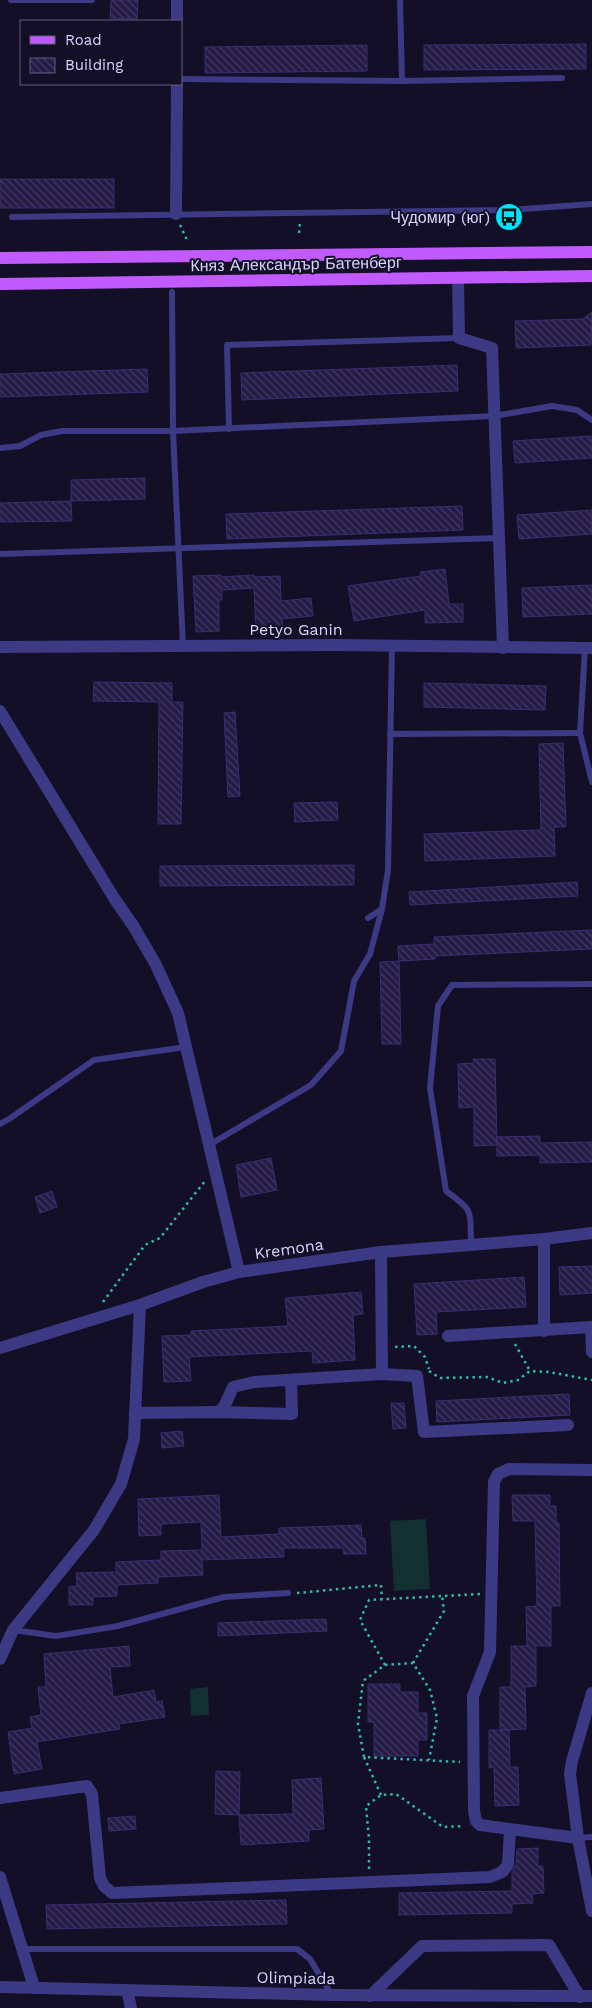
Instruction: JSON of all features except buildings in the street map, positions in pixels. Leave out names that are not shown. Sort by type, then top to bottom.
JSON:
[{"type":"main road","name":"Княз Александър Батенберг","points":[[0,258],[592,252]]},
{"type":"main road","name":"Княз Александър Батенберг","points":[[0,284],[592,276]]},
{"type":"street","points":[[177,0],[177,20]]},
{"type":"street","points":[[176,214],[177,85]]},
{"type":"street","points":[[458,278],[459,338],[492,348],[503,648]]},
{"type":"street","name":"Petyo Ganin","points":[[0,647],[392,646],[588,648]]},
{"type":"street","points":[[0,711],[156,965],[178,1012],[239,1272]]},
{"type":"street","name":"Kremona","points":[[0,1348],[239,1272],[381,1252],[544,1239],[592,1233]]},
{"type":"street","points":[[544,1239],[544,1331]]},
{"type":"street","points":[[381,1252],[382,1374]]},
{"type":"street","points":[[0,1658],[12,1630],[94,1530],[121,1484],[134,1439],[140,1305]]},
{"type":"street","points":[[448,1336],[591,1327],[592,1352]]},
{"type":"street","points":[[218,1412],[224,1407],[233,1387],[254,1382],[382,1374],[417,1376],[424,1432],[568,1426]]},
{"type":"street","points":[[135,1413],[218,1412],[292,1414],[291,1380]]},
{"type":"street","points":[[578,1838],[480,1825],[476,1821],[474,1811],[473,1696],[490,1652],[494,1482],[498,1474],[509,1468],[592,1470]]},
{"type":"street","points":[[592,1693],[570,1774],[578,1838],[592,1910]]},
{"type":"street","points":[[0,1798],[87,1786],[92,1794],[100,1878],[104,1886],[112,1893],[490,1877],[502,1872],[508,1865],[510,1830]]},
{"type":"street","points":[[0,1877],[34,1987]]},
{"type":"street","points":[[370,1996],[422,1946],[549,1945],[586,1996]]},
{"type":"street","name":"Olimpiada","points":[[0,1987],[332,1996],[586,1996]]},
{"type":"street","points":[[127,1990],[131,2008]]},
{"type":"lane","points":[[11,0],[92,0]]},
{"type":"lane","points":[[400,0],[402,81]]},
{"type":"lane","points":[[182,79],[402,81],[562,78]]},
{"type":"lane","points":[[12,217],[499,210],[592,204]]},
{"type":"lane","points":[[172,292],[173,431],[183,646]]},
{"type":"lane","points":[[229,429],[227,345],[459,338]]},
{"type":"lane","points":[[0,448],[20,446],[42,435],[62,431],[173,431],[494,416],[552,406],[577,410],[592,420]]},
{"type":"lane","points":[[0,554],[499,538]]},
{"type":"lane","points":[[209,1144],[311,1086],[341,1051],[354,981],[370,954],[382,909],[388,870],[392,646]]},
{"type":"lane","points":[[588,648],[580,733],[592,782]]},
{"type":"lane","points":[[390,734],[580,733]]},
{"type":"lane","points":[[368,918],[382,909]]},
{"type":"lane","points":[[471,1244],[470,1216],[467,1206],[446,1191],[430,1088],[438,1006],[452,985],[592,984]]},
{"type":"lane","points":[[0,1124],[94,1060],[186,1047]]},
{"type":"lane","points":[[12,1630],[56,1636],[118,1626],[224,1597],[288,1594]]},
{"type":"lane","points":[[578,1838],[592,1837]]},
{"type":"lane","points":[[22,1949],[297,1949],[310,1960],[332,1996]]},
{"type":"path","points":[[90,1320],[145,1245],[160,1238],[215,1168]]},
{"type":"path","points":[[509,1333],[530,1371]]},
{"type":"path","points":[[382,1347],[414,1346],[425,1357],[430,1370],[440,1378],[487,1377],[502,1383],[518,1380],[530,1371],[549,1372],[592,1380]]},
{"type":"path","points":[[417,1376],[430,1370]]},
{"type":"path","points":[[288,1594],[381,1585],[382,1599]]},
{"type":"path","points":[[385,1665],[360,1620],[369,1600],[491,1594]]},
{"type":"path","points":[[413,1663],[444,1611],[442,1596]]},
{"type":"path","points":[[381,1795],[364,1756],[358,1724],[363,1681],[385,1665],[413,1663]]},
{"type":"path","points":[[413,1663],[430,1690],[437,1718],[429,1760]]},
{"type":"path","points":[[364,1756],[473,1763]]},
{"type":"path","points":[[368,1882],[369,1839],[366,1806],[381,1795],[396,1794],[444,1827],[480,1825]]},
{"type":"green space","points":[[426,1519],[430,1589],[394,1591],[390,1521]]},
{"type":"green space","points":[[208,1687],[209,1715],[191,1716],[190,1689]]},
{"type":"place","name":"Чудомир (юг)","points":[[509,217]]}]
